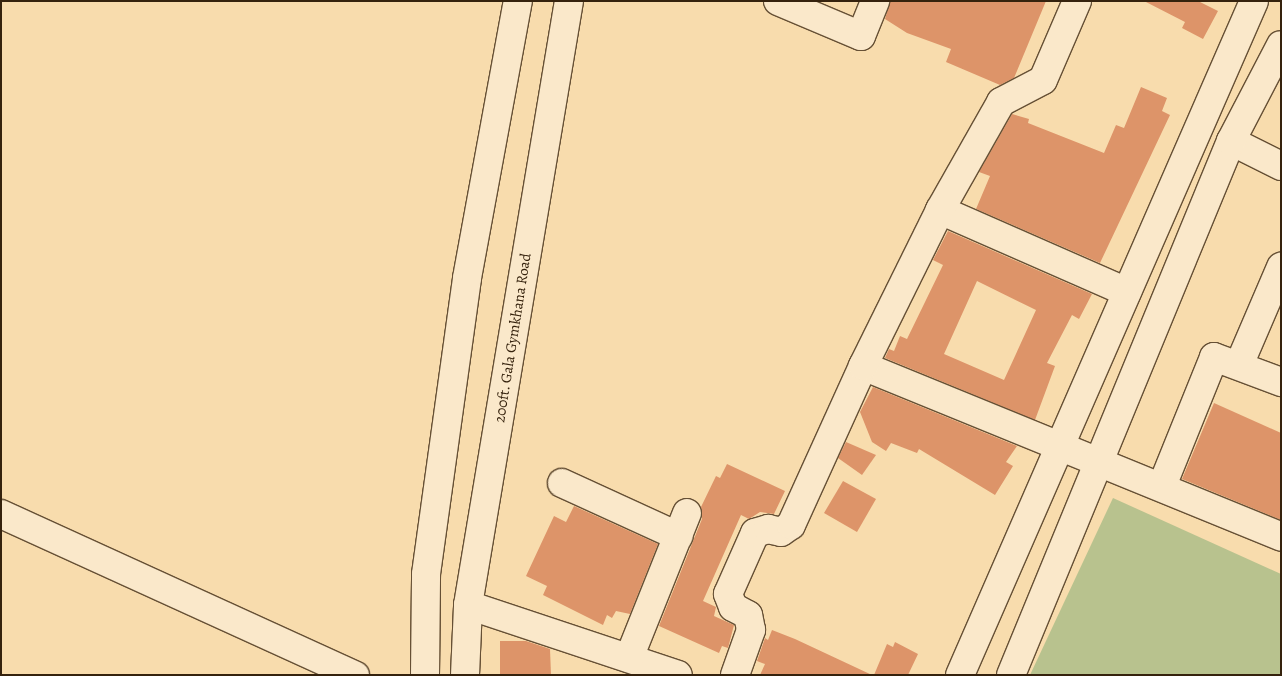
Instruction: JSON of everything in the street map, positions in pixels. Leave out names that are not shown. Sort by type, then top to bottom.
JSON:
[{"type":"street","points":[[425,675],[426,574],[467,278],[518,1]]},
{"type":"street","name":"200ft. Gala Gymkhana Road","points":[[465,675],[468,605],[569,1]]},
{"type":"street","points":[[778,1],[861,36],[875,1]]},
{"type":"street","points":[[735,675],[751,630],[748,615],[732,607],[728,594],[755,534],[768,529],[781,532],[791,525],[864,366],[940,210],[1001,102],[1043,80],[1077,1]]},
{"type":"street","points":[[960,675],[1254,1]]},
{"type":"street","points":[[1011,675],[1100,463],[1231,141],[1281,45]]},
{"type":"street","points":[[1231,141],[1281,166]]},
{"type":"street","points":[[940,210],[1127,292]]},
{"type":"street","points":[[1239,365],[1281,267]]},
{"type":"street","points":[[1162,486],[1214,357],[1281,382]]},
{"type":"street","points":[[864,366],[1059,447],[1162,486],[1281,537]]},
{"type":"street","points":[[562,483],[682,524],[629,658]]},
{"type":"street","points":[[1,514],[355,675]]},
{"type":"street","points":[[468,605],[678,675]]},
{"type":"green space","points":[[1113,498],[1281,574],[1281,675],[1030,675]]},
{"type":"building","points":[[890,1],[1046,1],[1014,78],[1000,85],[946,62],[951,49],[907,33],[885,19]]},
{"type":"building","points":[[1144,1],[1198,1],[1218,11],[1203,39],[1182,28],[1185,22]]},
{"type":"building","points":[[1141,87],[1167,98],[1162,111],[1170,115],[1100,263],[976,209],[990,176],[979,172],[1012,114],[1029,119],[1028,123],[1104,153],[1116,125],[1124,128]]},
{"type":"building","points":[[948,231],[1092,294],[1079,319],[1072,315],[1047,363],[1055,366],[1035,420],[885,358],[889,349],[894,351],[900,336],[907,339],[943,265],[933,260]],"holes":[[[977,281],[1036,310],[1004,380],[944,354]]]},
{"type":"building","points":[[873,387],[1017,446],[1006,462],[1013,466],[995,495],[919,449],[917,453],[891,443],[886,451],[872,442],[860,412]]},
{"type":"building","points":[[1214,403],[1281,433],[1281,520],[1182,479]]},
{"type":"building","points":[[846,442],[876,455],[862,475],[838,458]]},
{"type":"building","points":[[727,464],[785,491],[774,514],[760,512],[749,519],[741,515],[703,601],[716,607],[714,616],[734,625],[728,648],[722,646],[719,653],[659,626],[702,519],[701,507],[716,476],[720,478]]},
{"type":"building","points":[[843,481],[876,499],[857,532],[824,513]]},
{"type":"building","points":[[574,506],[658,544],[630,614],[616,611],[612,618],[607,615],[603,625],[543,595],[547,586],[526,576],[554,516],[566,522]]},
{"type":"building","points":[[772,630],[872,675],[760,675],[765,664],[757,661],[765,638],[768,640]]},
{"type":"building","points":[[500,641],[526,641],[550,649],[551,675],[500,675]]},
{"type":"building","points":[[895,642],[918,654],[908,675],[874,675],[887,644],[893,647]]}]
